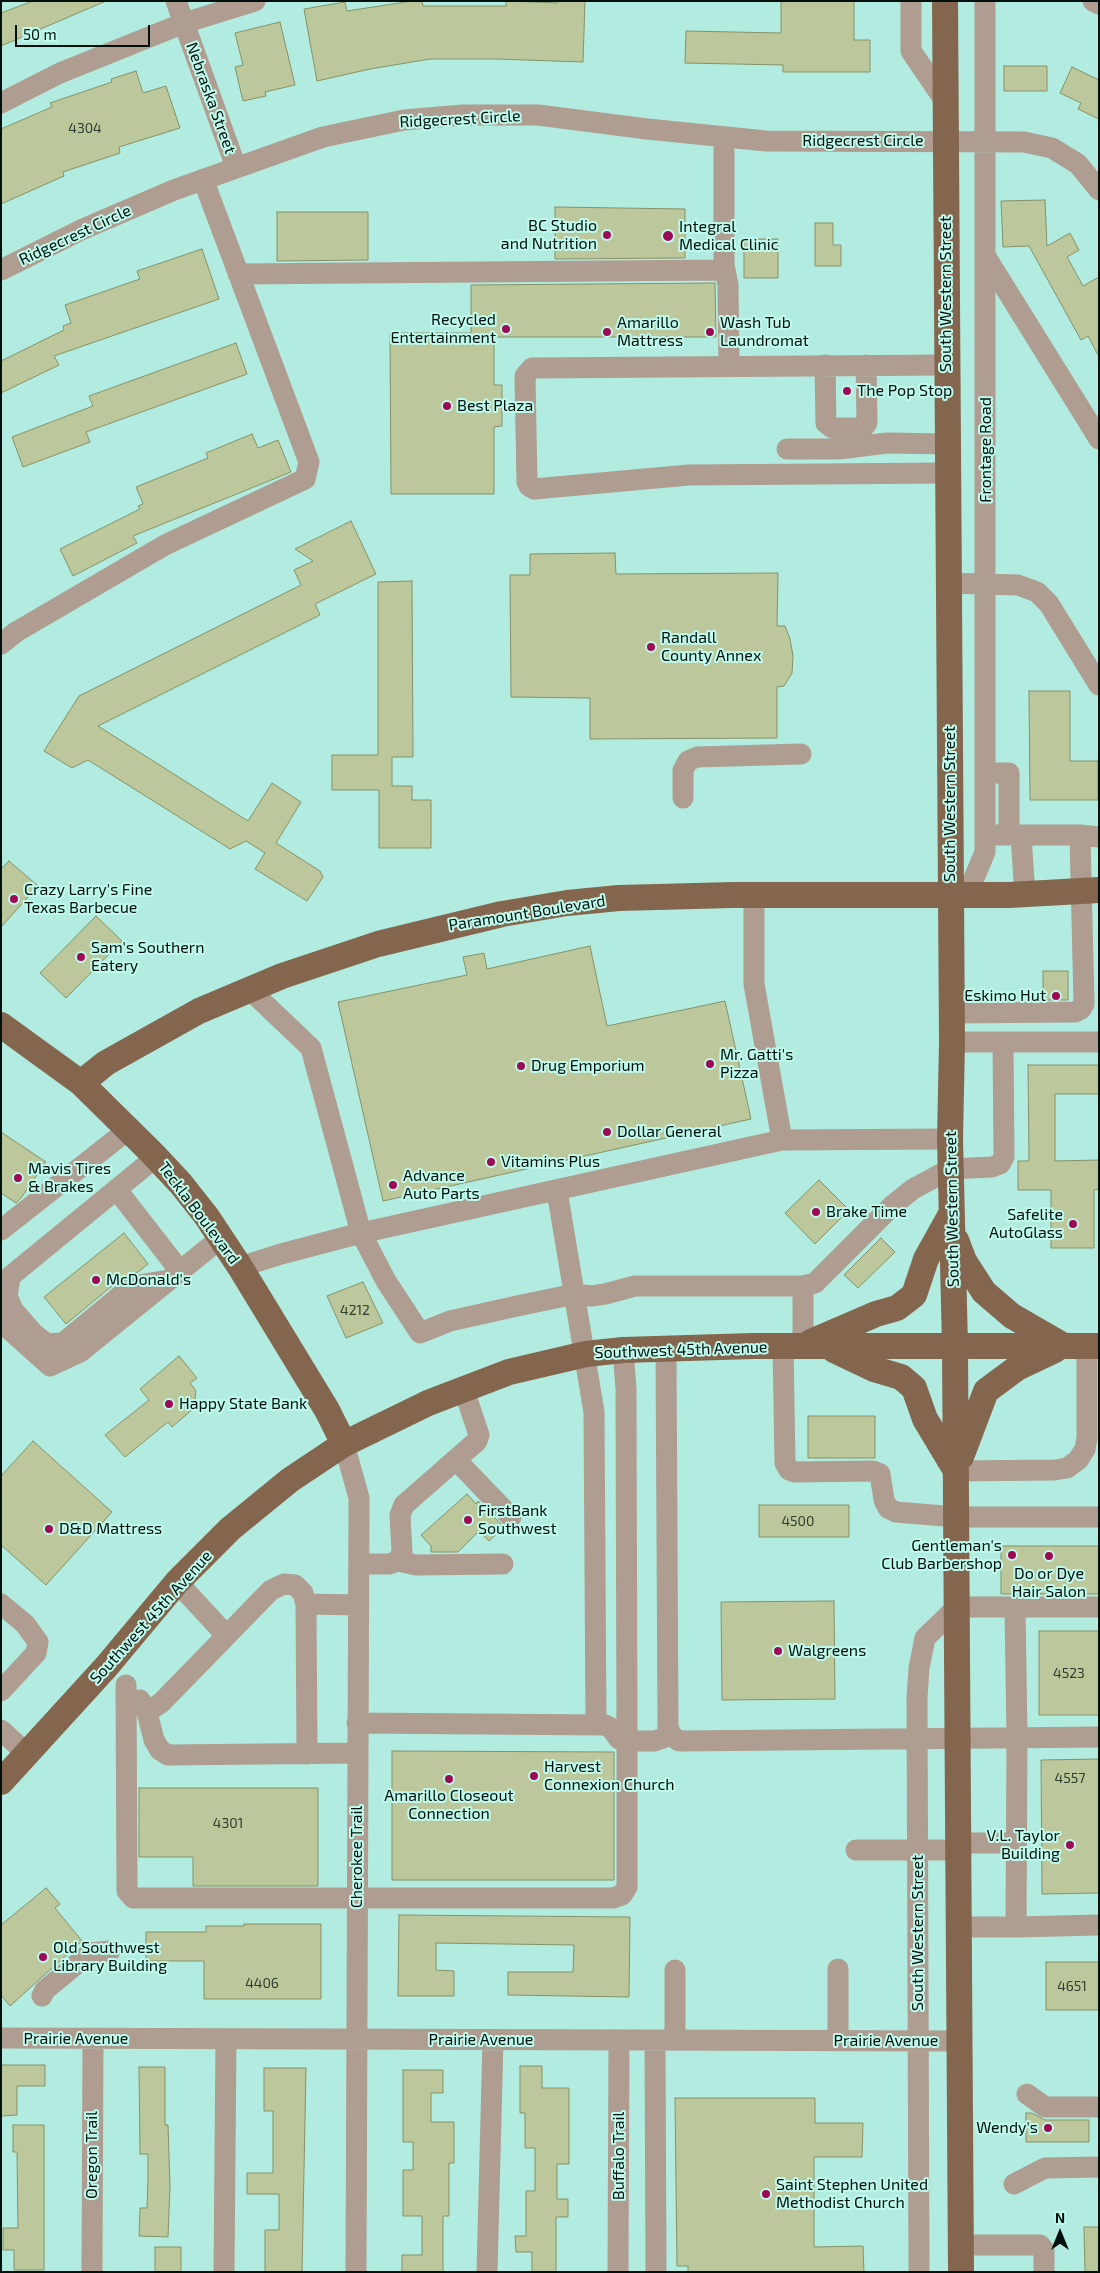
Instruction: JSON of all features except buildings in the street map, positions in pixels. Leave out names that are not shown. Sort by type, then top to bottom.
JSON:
[{"type":"main road","name":"South Western Street","points":[[945,1],[948,583],[959,896],[952,1013],[950,1169],[955,1346],[961,2272]]},
{"type":"main road","name":"Paramount Boulevard","points":[[81,1083],[106,1063],[150,1038],[199,1011],[249,989],[308,966],[378,944],[449,925],[502,914],[567,903],[619,898],[754,895],[959,896],[1091,891]]},
{"type":"main road","name":"Teckla Boulevard","points":[[1,1025],[81,1083],[129,1129],[181,1184],[240,1266],[327,1410],[344,1444]]},
{"type":"main road","points":[[804,1346],[876,1314],[898,1308],[914,1295],[926,1259],[951,1219]]},
{"type":"main road","points":[[951,1219],[964,1261],[984,1292],[1012,1316],[1083,1346]]},
{"type":"main road","points":[[804,1346],[901,1377],[914,1388],[925,1419],[955,1471]]},
{"type":"main road","name":"Southwest 45th Avenue","points":[[1,1782],[106,1667],[177,1582],[230,1530],[290,1480],[344,1444],[420,1407],[509,1372],[586,1354],[623,1350],[804,1346],[1083,1346]]},
{"type":"main road","points":[[955,1471],[986,1391],[1017,1368],[1083,1346]]},
{"type":"street","name":"Nebraska Street","points":[[176,1],[236,166]]},
{"type":"street","points":[[1,103],[60,73],[184,23],[256,1]]},
{"type":"street","points":[[911,1],[912,51],[945,101]]},
{"type":"street","name":"Frontage Road","points":[[959,896],[985,852],[985,1]]},
{"type":"street","points":[[1093,1],[1099,4]]},
{"type":"street","name":"Ridgecrest Circle","points":[[1,270],[81,230],[236,166],[323,137],[404,120],[463,116],[538,116],[724,137],[821,142],[1024,142],[1052,148],[1078,164],[1099,190]]},
{"type":"street","points":[[724,137],[724,265],[728,284],[729,365]]},
{"type":"street","points":[[1,644],[16,632],[165,545],[305,479],[309,462],[203,179]]},
{"type":"street","points":[[986,257],[1099,439]]},
{"type":"street","points":[[238,274],[715,272],[724,265]]},
{"type":"street","points":[[947,365],[729,365],[532,368],[525,376],[526,482],[534,489],[689,475],[948,473]]},
{"type":"street","points":[[825,365],[826,422],[832,428],[863,428],[867,424]]},
{"type":"street","points":[[866,365],[867,424],[876,437],[887,443]]},
{"type":"street","points":[[787,450],[839,449],[887,443],[948,444]]},
{"type":"street","points":[[948,583],[1018,585],[1037,592],[1049,604],[1099,685]]},
{"type":"street","points":[[682,798],[683,770],[688,761],[697,757],[800,754]]},
{"type":"street","points":[[985,773],[1009,773],[1015,835],[1024,895]]},
{"type":"street","points":[[952,1013],[1075,1012],[1081,1009],[1084,1004],[1091,891],[1090,836],[985,835]]},
{"type":"street","points":[[754,895],[754,984],[782,1140]]},
{"type":"street","points":[[249,989],[311,1048],[361,1233],[386,1282],[420,1333],[450,1321],[575,1294],[598,1295],[636,1286],[803,1286],[815,1283],[893,1205],[913,1189],[950,1169],[992,1167],[1000,1164],[1004,1157],[1003,1042]]},
{"type":"street","points":[[952,1042],[1099,1042]]},
{"type":"street","points":[[1,1230],[129,1129]]},
{"type":"street","points":[[240,1266],[361,1233],[782,1140],[950,1139]]},
{"type":"street","points":[[156,1157],[5,1281],[7,1296],[13,1310],[33,1334],[47,1344],[63,1343],[132,1286],[175,1276]]},
{"type":"street","points":[[117,1190],[175,1276]]},
{"type":"street","points":[[557,1191],[586,1354],[594,1412],[596,1725]]},
{"type":"street","points":[[1,1322],[50,1366],[80,1352],[221,1238]]},
{"type":"street","points":[[803,1286],[804,1346],[785,1463],[788,1470],[795,1472],[873,1471],[880,1474],[884,1500],[888,1508],[896,1512],[956,1517],[1099,1517]]},
{"type":"street","points":[[955,1471],[1055,1470],[1067,1468],[1078,1460],[1085,1449],[1087,1438],[1083,1346]]},
{"type":"street","points":[[666,1348],[668,1727],[671,1735],[679,1741],[1099,1737]]},
{"type":"street","points":[[126,1684],[127,1891],[133,1898],[613,1898],[622,1894],[627,1887],[626,1389],[623,1350]]},
{"type":"street","points":[[400,1557],[400,1515],[404,1505],[477,1441],[479,1435],[464,1390]]},
{"type":"street","name":"Cherokee Trail","points":[[344,1444],[359,1498],[356,2272]]},
{"type":"street","points":[[456,1460],[511,1517]]},
{"type":"street","points":[[359,1564],[389,1564],[400,1557]]},
{"type":"street","points":[[400,1557],[416,1565],[503,1558]]},
{"type":"street","points":[[177,1582],[226,1635]]},
{"type":"street","points":[[147,1712],[162,1703],[271,1590],[284,1584],[295,1585],[303,1593],[306,1604],[307,1754]]},
{"type":"street","points":[[1,1604],[25,1624],[38,1642],[36,1653],[1,1691]]},
{"type":"street","points":[[306,1604],[358,1605]]},
{"type":"street","points":[[957,1607],[1099,1607]]},
{"type":"street","name":"South Western Street","points":[[919,2272],[919,1668],[925,1638],[957,1607]]},
{"type":"street","points":[[1015,1607],[1017,1737],[1016,1926]]},
{"type":"street","points":[[106,1667],[139,1697],[147,1712],[154,1740],[160,1750],[168,1755],[357,1753]]},
{"type":"street","points":[[357,1723],[605,1725],[611,1728],[619,1739],[627,1741],[655,1741],[671,1735]]},
{"type":"street","points":[[1,1730],[27,1754]]},
{"type":"street","points":[[856,1850],[918,1850],[1016,1843]]},
{"type":"street","points":[[960,1927],[1099,1925]]},
{"type":"street","points":[[42,1996],[45,1990],[90,1953],[110,1951]]},
{"type":"street","points":[[838,1969],[838,2041]]},
{"type":"street","points":[[656,2272],[665,2040],[675,1970]]},
{"type":"street","name":"Prairie Avenue","points":[[1,2038],[961,2041]]},
{"type":"street","name":"Oregon Trail","points":[[92,2272],[93,2038]]},
{"type":"street","points":[[224,2272],[226,2038]]},
{"type":"street","points":[[487,2272],[493,2040]]},
{"type":"street","name":"Buffalo Trail","points":[[618,2272],[619,2040]]},
{"type":"street","points":[[1026,2094],[1045,2107],[1099,2107]]},
{"type":"street","points":[[1014,2184],[1045,2168],[1099,2167]]},
{"type":"street","points":[[961,2245],[1040,2245],[1044,2250],[1044,2272]]},
{"type":"place","name":"BC Studio and Nutrition","points":[[607,235]]},
{"type":"place","name":"Integral Medical Clinic","points":[[668,236]]},
{"type":"place","name":"Recycled Entertainment","points":[[506,329]]},
{"type":"place","name":"Amarillo Mattress","points":[[607,332]]},
{"type":"place","name":"Wash Tub Laundromat","points":[[710,332]]},
{"type":"place","name":"The Pop Stop","points":[[847,391]]},
{"type":"place","name":"Best Plaza","points":[[447,406]]},
{"type":"place","name":"Randall County Annex","points":[[651,647]]},
{"type":"place","name":"Crazy Larry's Fine Texas Barbecue","points":[[14,899]]},
{"type":"place","name":"Sam's Southern Eatery","points":[[81,957]]},
{"type":"place","name":"Eskimo Hut","points":[[1056,996]]},
{"type":"place","name":"Mr. Gatti's Pizza","points":[[710,1064]]},
{"type":"place","name":"Drug Emporium","points":[[521,1066]]},
{"type":"place","name":"Dollar General","points":[[607,1132]]},
{"type":"place","name":"Vitamins Plus","points":[[491,1162]]},
{"type":"place","name":"Mavis Tires & Brakes","points":[[18,1178]]},
{"type":"place","name":"Advance Auto Parts","points":[[393,1185]]},
{"type":"place","name":"Brake Time","points":[[816,1212]]},
{"type":"place","name":"Safelite AutoGlass","points":[[1073,1224]]},
{"type":"place","name":"McDonald's","points":[[96,1280]]},
{"type":"place","name":"Happy State Bank","points":[[169,1404]]},
{"type":"place","name":"FirstBank Southwest","points":[[468,1520]]},
{"type":"place","name":"D&D Mattress","points":[[49,1529]]},
{"type":"place","name":"Gentleman's Club Barbershop","points":[[1012,1555]]},
{"type":"place","name":"Do or Dye Hair Salon","points":[[1049,1556]]},
{"type":"place","name":"Walgreens","points":[[778,1651]]},
{"type":"place","name":"Harvest Connexion Church","points":[[534,1776]]},
{"type":"place","name":"Amarillo Closeout Connection","points":[[449,1779]]},
{"type":"place","name":"V.L. Taylor Building","points":[[1070,1845]]},
{"type":"place","name":"Old Southwest Library Building","points":[[43,1957]]},
{"type":"place","name":"Wendy's","points":[[1048,2128]]},
{"type":"place","name":"Saint Stephen United Methodist Church","points":[[766,2194]]}]
